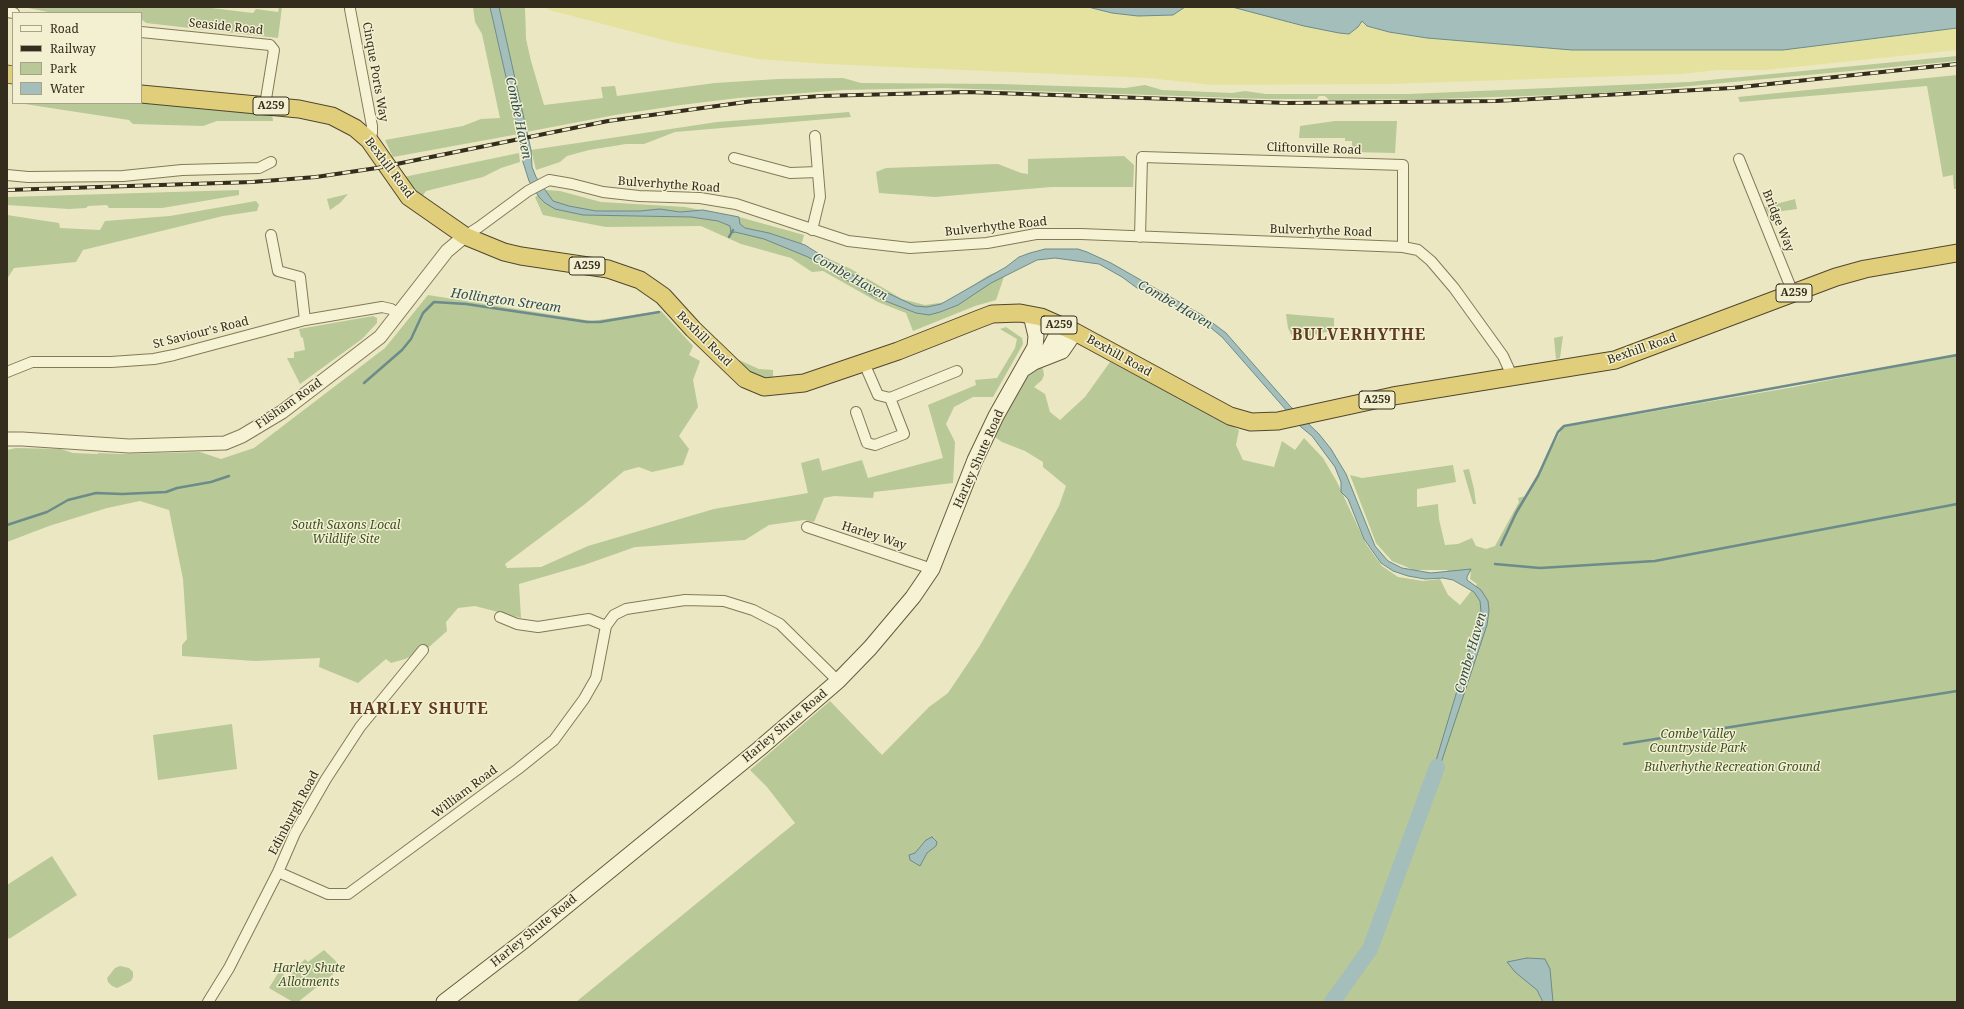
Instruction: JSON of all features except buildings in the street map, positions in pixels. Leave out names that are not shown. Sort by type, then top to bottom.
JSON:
[{"type":"highway","name":"Bexhill Road","points":[[142,94],[265,105],[306,110],[332,116],[355,128],[369,140],[408,197],[465,236],[504,252],[521,256],[608,269],[640,280],[663,296],[736,371],[754,384],[772,387],[804,383],[864,363],[992,314],[1006,313],[1031,315],[1068,329],[1230,416],[1251,422],[1278,421],[1393,396],[1513,378],[1615,360],[1793,293],[1865,269],[1957,252]]},
{"type":"main road","name":"Harley Shute Road","points":[[1025,368],[1034,351],[1036,341],[1031,315]]},
{"type":"main road","name":"Harley Shute Road","points":[[444,1002],[526,939],[759,749],[838,682],[870,648],[913,597],[932,569],[976,460],[996,416],[1019,374],[1025,368],[1045,357],[1062,351],[1068,329]]},
{"type":"street","name":"Cinque Ports Way","points":[[350,9],[372,126],[372,133],[369,140]]},
{"type":"street","name":"Seaside Road","points":[[142,32],[270,45],[274,50],[265,105]]},
{"type":"street","points":[[812,230],[820,198],[815,136]]},
{"type":"street","name":"Cliftonville Road","points":[[1140,237],[1142,157],[1403,165],[1403,247]]},
{"type":"street","points":[[734,158],[790,173],[818,172]]},
{"type":"street","name":"Bridge Way","points":[[1739,159],[1793,293]]},
{"type":"street","points":[[7,175],[28,177],[122,176],[182,170],[259,168],[271,162]]},
{"type":"street","name":"Bulverhythe Road","points":[[465,236],[528,191],[549,180],[603,192],[639,196],[700,198],[736,204],[848,241],[910,248],[987,243],[1036,234],[1081,234],[1403,247],[1418,250],[1427,256],[1454,288],[1503,356],[1513,378]]},
{"type":"street","points":[[270,235],[278,271],[300,278],[305,320]]},
{"type":"street","name":"Filsham Road","points":[[7,439],[129,446],[225,443],[242,436],[282,412],[380,337],[447,250],[465,236]]},
{"type":"street","name":"St Saviour's Road","points":[[7,372],[32,362],[111,362],[174,356],[305,320],[382,307],[391,309],[399,314]]},
{"type":"street","points":[[864,363],[878,395],[890,398],[957,371]]},
{"type":"street","points":[[856,412],[867,443],[875,445],[904,434],[890,398]]},
{"type":"street","name":"Harley Way","points":[[807,527],[932,569]]},
{"type":"street","points":[[500,617],[517,624],[538,627],[589,620],[606,626],[614,615],[626,609],[686,600],[724,601],[753,610],[780,624],[838,682]]},
{"type":"street","name":"William Road","points":[[278,872],[328,894],[348,894],[518,769],[554,740],[584,699],[596,678],[606,626]]},
{"type":"street","name":"Edinburgh Road","points":[[208,1002],[229,968],[278,872],[295,833],[326,779],[360,727],[423,650]]},
{"type":"green space","points":[[23,7],[203,7],[253,13],[256,9],[278,12],[279,7],[282,7],[278,38],[146,23],[142,20],[142,12],[48,12]]},
{"type":"green space","points":[[473,7],[490,7],[519,134],[393,157],[385,140],[463,126],[481,119],[500,118],[482,34],[475,22]]},
{"type":"green space","points":[[499,7],[525,7],[526,39],[544,105],[603,98],[601,87],[615,86],[617,96],[715,83],[778,79],[843,78],[861,83],[1000,84],[1125,88],[1145,85],[1162,90],[1232,93],[1245,91],[1266,94],[1409,94],[1689,82],[1957,56],[1957,61],[1669,88],[1587,94],[1435,99],[1329,100],[1325,96],[1319,96],[1317,99],[1268,99],[944,88],[843,90],[738,98],[681,105],[615,115],[526,132]]},
{"type":"green space","points":[[1957,75],[1957,189],[1954,189],[1953,175],[1943,177],[1927,86],[1740,102],[1738,97]]},
{"type":"green space","points":[[142,99],[272,114],[273,121],[217,121],[203,126],[133,124],[129,120],[25,104],[142,104]]},
{"type":"green space","points":[[849,112],[851,117],[675,132],[644,144],[626,144],[589,150],[567,156],[560,162],[536,170],[531,150],[717,122]]},
{"type":"green space","points":[[1335,121],[1397,121],[1395,153],[1352,152],[1352,141],[1345,141],[1345,138],[1299,138],[1300,126]]},
{"type":"green space","points":[[519,153],[520,162],[501,168],[483,177],[426,191],[419,201],[399,178]]},
{"type":"green space","points":[[1124,156],[1134,165],[1133,187],[1051,187],[935,197],[879,193],[876,172],[886,168],[998,164],[1021,173],[1028,174],[1028,159]]},
{"type":"green space","points":[[239,190],[239,195],[162,208],[109,208],[107,205],[69,209],[7,205],[7,197]]},
{"type":"green space","points":[[547,190],[560,191],[601,202],[685,207],[739,217],[804,235],[801,246],[851,269],[902,299],[925,305],[946,302],[989,275],[1007,268],[996,300],[975,306],[913,331],[906,313],[878,302],[823,271],[812,272],[791,258],[741,244],[701,226],[606,227],[543,215],[535,197]]},
{"type":"green space","points":[[348,194],[340,203],[330,210],[327,199]]},
{"type":"green space","points":[[1795,199],[1797,209],[1768,213],[1765,207]]},
{"type":"green space","points":[[256,201],[259,205],[257,211],[223,216],[83,250],[76,262],[14,268],[7,279],[7,215],[59,223],[60,228],[100,230],[105,221],[170,216]]},
{"type":"green space","name":"South Saxons Local Wildlife Site","points":[[428,295],[592,321],[661,311],[693,346],[689,355],[700,361],[693,380],[698,407],[679,436],[689,449],[683,465],[652,472],[639,467],[624,471],[585,504],[505,564],[507,568],[541,567],[588,546],[714,509],[808,493],[801,463],[819,458],[822,471],[862,460],[868,478],[943,458],[928,405],[976,385],[975,380],[997,378],[1015,348],[1017,339],[1000,329],[1006,327],[1022,338],[1023,344],[993,397],[973,397],[954,407],[946,424],[955,442],[953,483],[874,492],[873,498],[834,496],[824,498],[814,522],[804,520],[769,525],[745,540],[635,547],[584,565],[519,584],[521,618],[475,606],[458,608],[446,622],[447,631],[429,647],[405,659],[391,663],[386,659],[358,683],[319,667],[320,658],[255,661],[182,656],[182,645],[187,639],[183,579],[169,510],[140,501],[107,508],[49,526],[7,542],[7,450],[16,448],[61,449],[73,453],[97,454],[200,452],[221,459],[254,448],[385,348]]},
{"type":"green space","points":[[1286,314],[1334,318],[1334,330],[1301,338],[1293,338],[1288,328]]},
{"type":"green space","points":[[373,316],[377,318],[377,323],[362,339],[300,384],[287,358],[294,358],[294,352],[305,350],[303,338],[301,337],[299,329]]},
{"type":"green space","points":[[1563,336],[1560,358],[1556,359],[1554,338]]},
{"type":"green space","points":[[1957,355],[1957,1002],[576,1002],[795,823],[767,787],[750,770],[830,701],[882,755],[929,707],[948,693],[979,647],[1028,563],[1059,506],[1066,486],[1043,467],[1043,462],[1025,451],[1002,442],[992,435],[1018,378],[1040,365],[1043,369],[1044,375],[1042,380],[1034,387],[1045,394],[1050,412],[1060,420],[1085,397],[1110,362],[1239,430],[1236,445],[1243,460],[1274,467],[1282,441],[1295,450],[1304,438],[1323,458],[1337,482],[1366,544],[1382,566],[1398,577],[1423,581],[1440,579],[1448,595],[1460,605],[1477,584],[1470,579],[1471,572],[1457,574],[1446,570],[1414,570],[1392,561],[1376,543],[1350,475],[1362,478],[1453,465],[1456,482],[1417,489],[1417,507],[1438,504],[1439,519],[1445,545],[1458,544],[1472,538],[1476,546],[1486,549],[1495,546],[1519,502],[1518,498],[1526,496],[1563,427],[1794,387]]},
{"type":"green space","points":[[739,360],[759,369],[773,370],[773,377],[761,377],[746,371],[737,362]]},
{"type":"green space","points":[[1469,469],[1476,504],[1473,504],[1463,470]]},
{"type":"green space","points":[[232,724],[237,769],[158,780],[153,735]]},
{"type":"green space","points":[[52,856],[77,895],[9,939],[7,935],[7,885]]},
{"type":"green space","name":"Harley Shute Allotments","points":[[324,950],[342,967],[298,1002],[293,1002],[269,988],[280,970],[287,979],[305,959],[308,962]]},
{"type":"green space","points":[[120,966],[129,968],[133,972],[133,977],[131,981],[117,988],[108,982],[107,978],[115,968]]},
{"type":"sand","points":[[545,7],[1957,7],[1957,50],[1766,70],[1718,70],[1682,74],[1389,84],[1213,85],[1148,78],[826,64],[758,59],[676,43],[549,10]]},
{"type":"water","points":[[490,7],[499,7],[531,150],[532,167],[536,177],[553,201],[569,206],[596,211],[640,211],[660,209],[680,212],[703,210],[739,217],[740,224],[745,228],[769,233],[805,245],[862,281],[915,306],[927,307],[941,304],[1006,267],[1019,257],[1030,253],[1045,249],[1078,249],[1111,263],[1202,315],[1226,333],[1290,406],[1319,434],[1331,449],[1346,474],[1375,546],[1388,561],[1402,568],[1431,573],[1471,569],[1467,580],[1481,590],[1488,601],[1489,611],[1487,625],[1441,763],[1431,787],[1432,774],[1481,611],[1480,601],[1474,592],[1453,580],[1443,578],[1425,579],[1408,576],[1393,571],[1381,563],[1364,539],[1348,499],[1341,492],[1341,482],[1335,467],[1312,436],[1301,427],[1222,337],[1205,323],[1157,295],[1137,288],[1122,277],[1099,264],[1055,258],[1037,260],[991,283],[958,305],[929,315],[916,313],[873,296],[808,257],[764,239],[735,232],[731,233],[730,226],[718,221],[691,217],[583,215],[555,209],[539,197],[529,181],[523,162],[519,134]]},
{"type":"water","points":[[1088,7],[1185,7],[1173,15],[1138,16],[1112,13]]},
{"type":"water","points":[[1232,7],[1957,7],[1957,28],[1783,50],[1572,50],[1427,38],[1389,32],[1367,26],[1362,21],[1358,27],[1349,34],[1339,33],[1304,26]]},
{"type":"water","points":[[932,837],[937,842],[936,846],[927,853],[920,866],[910,860],[909,855],[915,853],[926,840]]},
{"type":"water","points":[[1527,958],[1545,959],[1550,969],[1553,1002],[1543,1002],[1537,990],[1515,972],[1507,962]]},
{"type":"waterway","name":"Hollington Stream","points":[[729,237],[733,230]]},
{"type":"waterway","name":"Hollington Stream","points":[[364,383],[402,350],[411,339],[423,313],[434,302],[466,304],[587,322],[600,322],[659,312]]},
{"type":"waterway","points":[[1501,545],[1516,513],[1538,476],[1558,432],[1564,426],[1957,355]]},
{"type":"waterway","name":"Hollington Stream","points":[[7,525],[47,512],[68,500],[96,493],[122,494],[166,492],[177,488],[211,482],[229,476]]},
{"type":"waterway","points":[[1495,564],[1540,568],[1655,561],[1957,504]]},
{"type":"waterway","points":[[1624,744],[1957,691]]},
{"type":"waterway","name":"Combe Haven","points":[[1332,1002],[1370,949],[1437,767]]},
{"type":"railway","points":[[7,190],[252,182],[316,177],[377,168],[608,121],[753,101],[821,96],[967,92],[1288,103],[1496,101],[1732,88],[1957,64]]},
{"type":"district","name":"BULVERHYTHE","points":[[1359,335]]},
{"type":"district","name":"HARLEY SHUTE","points":[[419,709]]},
{"type":"park label","name":"Combe Valley Countryside Park","points":[[1698,742]]},
{"type":"park label","name":"Bulverhythe Recreation Ground","points":[[1732,768]]}]
